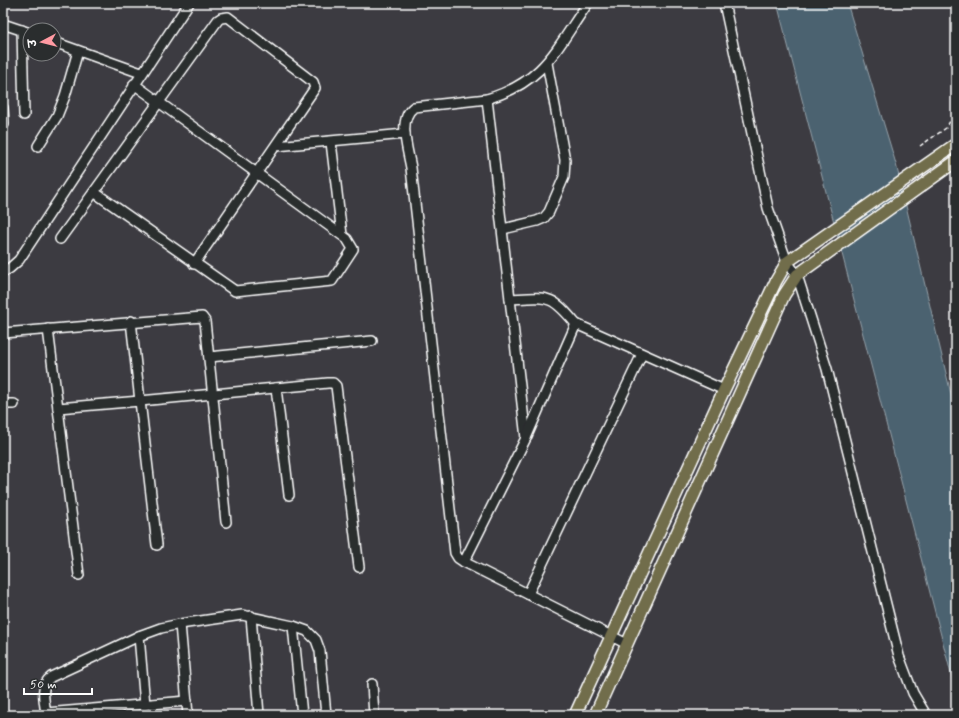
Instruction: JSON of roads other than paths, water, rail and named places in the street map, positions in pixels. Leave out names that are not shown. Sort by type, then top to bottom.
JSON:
[{"type":"main road","points":[[575,715],[724,390],[776,281],[787,262],[821,240],[956,144]]},
{"type":"main road","points":[[594,715],[784,295],[797,275],[956,161]]},
{"type":"street","points":[[3,272],[10,268],[18,260],[189,3]]},
{"type":"street","points":[[588,3],[547,63],[534,76],[520,86],[506,93],[487,99],[414,107],[409,110],[405,119],[405,134],[411,168],[453,544],[458,558],[612,635],[627,644]]},
{"type":"street","points":[[724,3],[768,208],[787,262],[797,275],[827,369],[899,656],[913,693],[926,715]]},
{"type":"street","points":[[60,239],[160,103],[218,20],[224,17],[232,18],[315,85],[314,92],[194,264]]},
{"type":"street","points":[[3,24],[22,31]]},
{"type":"street","points":[[62,45],[141,74]]},
{"type":"street","points":[[38,146],[57,116],[65,96],[78,51]]},
{"type":"street","points":[[24,115],[25,62]]},
{"type":"street","points":[[503,229],[544,218],[549,212],[564,177],[565,160],[547,63]]},
{"type":"street","points":[[94,192],[194,264],[235,291],[332,281],[353,249],[352,244],[342,235],[134,84]]},
{"type":"street","points":[[487,99],[526,438]]},
{"type":"street","points":[[3,108],[4,124]]},
{"type":"street","points":[[276,146],[405,134]]},
{"type":"street","points":[[331,142],[342,235]]},
{"type":"street","points":[[510,299],[543,297],[552,299],[560,305],[576,324],[724,390]]},
{"type":"street","points":[[3,333],[131,321],[202,317],[205,321],[226,522]]},
{"type":"street","points":[[131,321],[157,545]]},
{"type":"street","points":[[464,562],[526,438],[576,324]]},
{"type":"street","points":[[48,329],[78,575]]},
{"type":"street","points":[[209,357],[372,341]]},
{"type":"street","points":[[528,594],[642,354]]},
{"type":"street","points":[[58,408],[140,402],[328,383],[336,386],[359,567]]},
{"type":"street","points":[[276,388],[289,495]]},
{"type":"street","points":[[3,404],[14,404]]},
{"type":"street","points":[[187,701],[46,714],[43,686],[45,681],[139,636],[180,624],[228,616],[251,616],[293,626],[307,631],[316,640],[320,651],[326,715]]},
{"type":"street","points":[[251,616],[260,715]]},
{"type":"street","points":[[180,624],[188,715]]},
{"type":"street","points":[[293,626],[302,715]]},
{"type":"street","points":[[139,636],[145,705]]},
{"type":"street","points":[[372,684],[374,715]]},
{"type":"water","points":[[777,3],[847,3],[896,164],[956,415],[956,693]]}]
